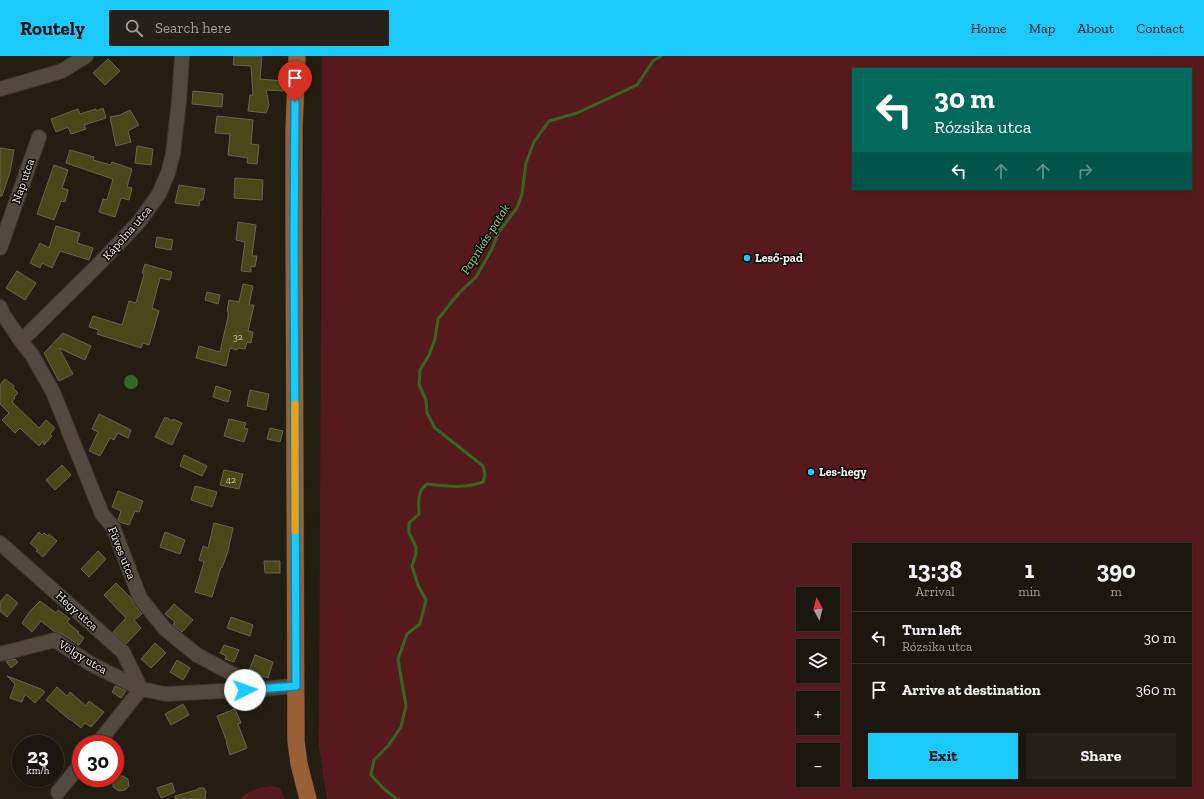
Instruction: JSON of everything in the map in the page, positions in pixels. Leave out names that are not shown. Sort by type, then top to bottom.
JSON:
[{"type":"main road","points":[[297,56],[294,130],[296,741],[308,799]]},
{"type":"street","points":[[0,89],[62,71],[86,56]]},
{"type":"street","name":"Kápolna utca","points":[[21,341],[140,222],[159,194],[168,173],[173,154],[182,56]]},
{"type":"street","name":"Nap utca","points":[[0,248],[3,231],[39,137]]},
{"type":"street","points":[[0,307],[21,341]]},
{"type":"street","name":"Füves utca","points":[[21,341],[32,355],[53,392],[102,514],[113,527],[140,598],[165,629],[197,655],[261,689]]},
{"type":"street","name":"Hegy utca","points":[[0,543],[123,652],[141,689]]},
{"type":"street","name":"Völgy utca","points":[[0,654],[55,640],[90,664],[141,689],[166,694],[261,689]]},
{"type":"street","points":[[261,689],[296,686]]},
{"type":"street","points":[[104,735],[141,689]]},
{"type":"street","points":[[58,792],[72,775]]},
{"type":"shaded area","points":[[322,56],[1204,56],[1204,799],[327,799],[319,747]]},
{"type":"shaded area","points":[[131,375],[136,377],[138,382],[136,387],[131,389],[126,387],[124,382],[126,377]]},
{"type":"shaded area","points":[[272,786],[280,788],[285,799],[240,799],[255,790]]},
{"type":"building","points":[[234,56],[262,56],[260,79],[283,81],[283,91],[266,90],[269,105],[266,113],[248,111],[250,95],[253,95],[251,66],[233,65]]},
{"type":"building","points":[[108,59],[120,71],[105,85],[93,73]]},
{"type":"building","points":[[193,91],[223,94],[222,107],[192,104]]},
{"type":"building","points":[[103,108],[106,118],[84,125],[86,129],[71,134],[68,127],[56,132],[51,119],[78,109],[80,114]]},
{"type":"building","points":[[130,110],[139,125],[128,131],[131,142],[116,146],[110,117],[120,115]]},
{"type":"building","points":[[217,116],[253,120],[251,144],[259,145],[257,164],[247,163],[248,158],[228,155],[230,134],[215,133]]},
{"type":"building","points":[[137,146],[153,149],[151,165],[135,163]]},
{"type":"building","points":[[0,148],[14,150],[10,172],[2,196],[0,196]]},
{"type":"building","points":[[70,150],[94,157],[93,160],[111,165],[112,162],[132,169],[127,187],[132,188],[129,200],[121,198],[115,217],[99,212],[103,199],[107,200],[113,179],[66,163]]},
{"type":"building","points":[[54,165],[68,170],[62,188],[68,190],[65,202],[61,201],[54,220],[37,214]]},
{"type":"building","points":[[235,178],[263,180],[262,200],[234,198]]},
{"type":"building","points":[[179,185],[205,189],[203,200],[200,200],[199,206],[175,203]]},
{"type":"building","points":[[238,222],[256,225],[252,256],[257,256],[255,267],[251,266],[251,272],[241,271],[245,242],[236,240]]},
{"type":"building","points":[[56,226],[80,233],[77,243],[93,248],[89,260],[60,251],[52,268],[42,263],[40,268],[30,263],[40,243],[49,248]]},
{"type":"building","points":[[157,237],[173,240],[171,250],[155,247]]},
{"type":"building","points":[[145,264],[172,272],[170,280],[160,278],[152,308],[159,311],[149,345],[143,343],[141,348],[97,334],[99,330],[89,327],[93,316],[122,325],[129,301],[136,303],[144,274],[142,273]]},
{"type":"building","points":[[17,271],[36,283],[25,300],[6,288]]},
{"type":"building","points":[[243,284],[253,286],[249,305],[254,305],[248,331],[253,332],[251,343],[247,342],[245,349],[238,348],[237,350],[230,348],[226,366],[196,358],[199,346],[220,352],[228,317],[227,311],[229,300],[239,302]]},
{"type":"building","points":[[207,292],[220,295],[218,304],[205,300]]},
{"type":"building","points":[[63,333],[91,346],[85,360],[59,348],[73,374],[59,381],[44,353]]},
{"type":"building","points":[[5,379],[14,386],[13,388],[18,393],[12,402],[39,428],[46,420],[55,428],[50,434],[52,436],[44,445],[43,441],[39,446],[20,428],[15,433],[2,420],[9,413],[0,404],[0,385]]},
{"type":"building","points":[[216,386],[231,391],[228,402],[213,397]]},
{"type":"building","points":[[250,390],[269,394],[266,410],[247,406]]},
{"type":"building","points":[[99,414],[131,430],[128,438],[118,433],[114,440],[110,438],[100,456],[89,451],[98,432],[92,429]]},
{"type":"building","points":[[165,417],[182,423],[172,445],[155,437]]},
{"type":"building","points":[[229,419],[246,423],[244,428],[248,429],[244,442],[224,436]]},
{"type":"building","points":[[270,428],[283,431],[280,442],[267,439]]},
{"type":"building","points":[[184,455],[207,466],[202,476],[180,466]]},
{"type":"building","points":[[62,465],[71,475],[55,490],[46,480]]},
{"type":"building","points":[[224,470],[243,474],[239,489],[220,485]]},
{"type":"building","points":[[195,486],[217,492],[212,507],[191,500]]},
{"type":"building","points":[[118,491],[143,501],[139,512],[135,511],[129,525],[118,520],[121,511],[112,507]]},
{"type":"building","points":[[214,523],[233,528],[228,551],[222,568],[221,567],[212,597],[195,592],[204,562],[199,560],[203,546],[208,548]]},
{"type":"building","points":[[39,532],[42,535],[44,533],[48,536],[49,534],[57,541],[43,557],[30,543]]},
{"type":"building","points":[[165,532],[185,540],[180,554],[160,547]]},
{"type":"building","points":[[98,551],[106,559],[89,577],[81,569]]},
{"type":"building","points":[[264,561],[280,561],[280,573],[265,573]]},
{"type":"building","points":[[116,583],[131,598],[142,614],[134,620],[141,628],[126,644],[113,632],[126,618],[104,595]]},
{"type":"building","points":[[7,594],[18,603],[7,617],[0,611],[0,602]]},
{"type":"building","points":[[40,601],[56,613],[58,610],[70,619],[67,622],[84,638],[79,645],[62,634],[55,632],[41,621],[32,632],[22,623],[30,611]]},
{"type":"building","points":[[174,604],[193,620],[182,632],[173,625],[175,622],[165,614]]},
{"type":"building","points":[[231,617],[253,625],[250,636],[227,628]]},
{"type":"building","points":[[155,643],[166,653],[151,668],[141,659]]},
{"type":"building","points":[[224,645],[239,650],[234,662],[225,659],[226,656],[220,653]]},
{"type":"building","points":[[255,655],[273,662],[268,678],[249,671]]},
{"type":"building","points":[[15,659],[18,662],[11,668],[6,661]]},
{"type":"building","points":[[177,660],[190,668],[183,680],[170,672]]},
{"type":"building","points":[[7,676],[41,689],[45,692],[35,703],[25,694],[22,702],[10,698],[15,684]]},
{"type":"building","points":[[115,686],[126,691],[121,698],[112,692]]},
{"type":"building","points":[[57,687],[67,696],[70,692],[86,706],[89,701],[104,712],[91,727],[85,723],[81,728],[46,700]]},
{"type":"building","points":[[183,704],[189,715],[171,725],[165,714]]},
{"type":"building","points":[[235,709],[241,723],[238,724],[247,748],[230,755],[227,742],[217,716]]},
{"type":"building","points":[[124,777],[128,779],[129,786],[125,790],[119,791],[113,787],[124,787]]},
{"type":"building","points":[[172,783],[175,792],[161,798],[157,788]]},
{"type":"building","points":[[199,788],[204,788],[206,792],[205,799],[175,799],[175,796]]},
{"type":"waterway","name":"Paprikás-patak","points":[[397,799],[384,789],[371,775],[374,760],[388,746],[401,727],[406,706],[398,659],[407,634],[420,624],[426,600],[418,585],[412,566],[416,554],[416,547],[409,533],[409,523],[419,514],[420,494],[423,487],[427,484],[469,486],[483,482],[485,475],[483,466],[435,428],[427,413],[426,400],[419,385],[420,370],[429,355],[435,339],[438,319],[459,293],[476,277],[492,249],[498,233],[517,208],[522,194],[526,163],[534,142],[549,121],[577,113],[637,85],[653,61],[661,56]]},
{"type":"slow traffic","points":[[295,404],[295,531]]},
{"type":"place","name":"Leső-pad","points":[[747,258]]},
{"type":"place","name":"Les-hegy","points":[[811,472]]},
{"type":"route","points":[[245,690],[296,686],[294,240],[295,102]]}]
